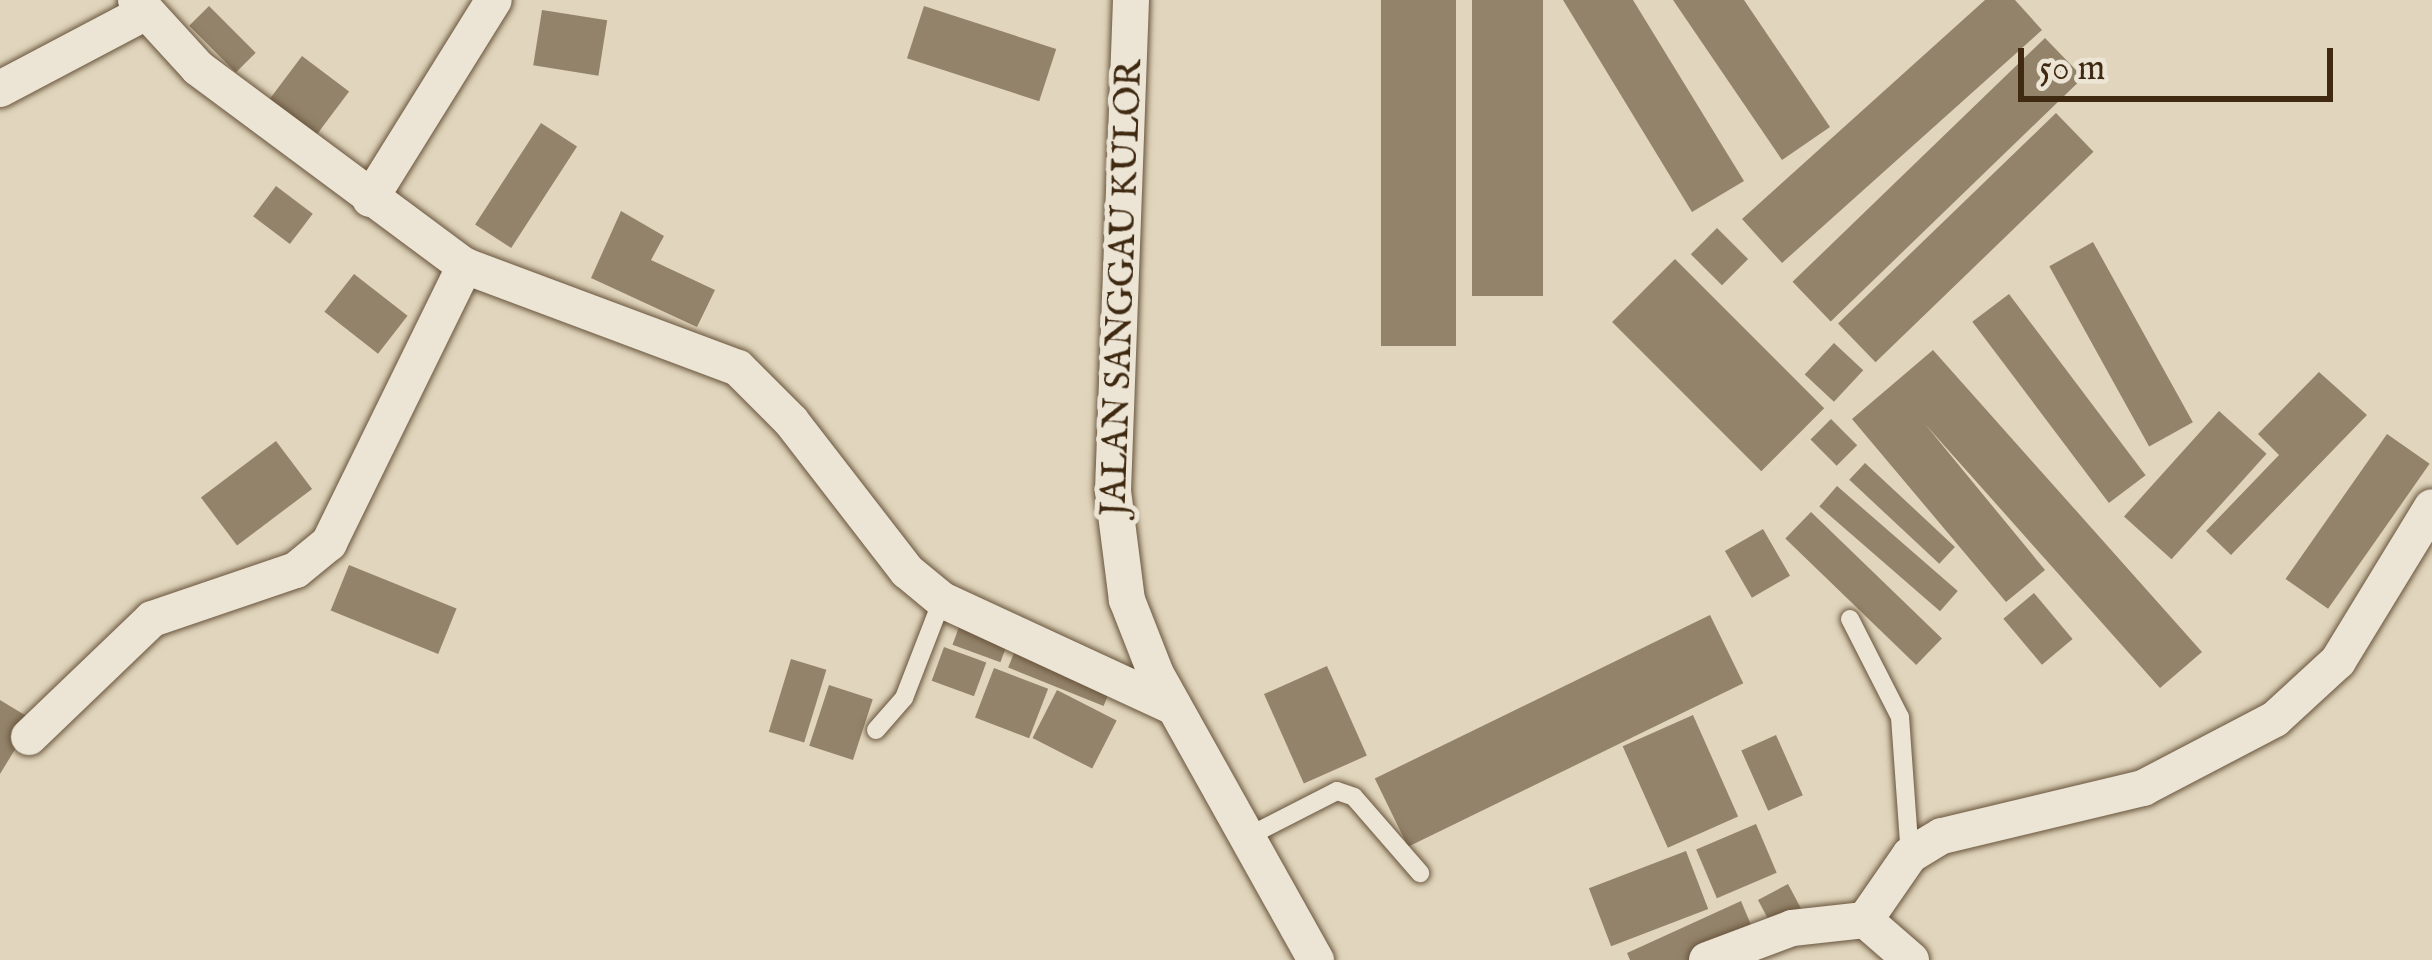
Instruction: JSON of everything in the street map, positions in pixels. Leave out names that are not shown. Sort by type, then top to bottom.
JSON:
[{"type":"street","points":[[370,199],[494,0]]},
{"type":"street","name":"JALAN SANGGAU KULOR","points":[[1131,0],[1113,491],[1127,600],[1174,707],[1316,960]]},
{"type":"street","points":[[0,89],[141,6],[198,68],[465,266],[738,368],[791,421],[907,571],[942,600],[1174,707]]},
{"type":"street","points":[[29,737],[152,619],[296,570],[329,543],[465,266]]},
{"type":"street","points":[[1865,920],[1910,856],[1988,819],[2143,788],[2275,719],[2338,661],[2432,507]]},
{"type":"street","points":[[1707,960],[1792,928],[1865,920],[1911,960]]},
{"type":"lane","points":[[876,730],[904,698],[942,600]]},
{"type":"lane","points":[[1850,620],[1900,717],[1910,856]]},
{"type":"lane","points":[[1247,837],[1337,790],[1354,797],[1420,873]]},
{"type":"building","points":[[1381,0],[1456,0],[1456,346],[1381,346]]},
{"type":"building","points":[[1472,0],[1543,0],[1543,296],[1472,296]]},
{"type":"building","points":[[1563,0],[1633,0],[1744,181],[1692,212]]},
{"type":"building","points":[[1673,0],[1744,0],[1830,127],[1782,160]]},
{"type":"building","points":[[1985,0],[2015,0],[2042,30],[1782,263],[1742,219]]},
{"type":"building","points":[[209,6],[256,53],[236,72],[189,26]]},
{"type":"building","points":[[924,6],[1056,49],[1039,101],[907,58]]},
{"type":"building","points":[[542,10],[607,20],[598,76],[533,65]]},
{"type":"building","points":[[2045,38],[2083,78],[1831,321],[1793,282]]},
{"type":"building","points":[[302,56],[349,92],[317,135],[270,99]]},
{"type":"building","points":[[2056,113],[2094,152],[1876,362],[1838,323]]},
{"type":"building","points":[[541,123],[577,146],[511,248],[475,224]]},
{"type":"building","points":[[276,186],[313,214],[290,244],[253,216]]},
{"type":"building","points":[[621,211],[664,236],[651,260],[715,290],[697,327],[591,278]]},
{"type":"building","points":[[1717,228],[1748,259],[1722,285],[1691,254]]},
{"type":"building","points":[[2093,242],[2193,422],[2149,446],[2049,266]]},
{"type":"building","points":[[1675,259],[1824,408],[1761,471],[1612,322]]},
{"type":"building","points":[[354,274],[408,316],[378,354],[324,312]]},
{"type":"building","points":[[2009,294],[2146,475],[2109,503],[1972,322]]},
{"type":"building","points":[[1834,343],[1863,370],[1834,402],[1805,374]]},
{"type":"building","points":[[1933,350],[2202,652],[2160,688],[1925,424],[2045,570],[2006,602],[1852,419]]},
{"type":"building","points":[[2319,372],[2367,415],[2231,555],[2206,531],[2279,455],[2258,434]]},
{"type":"building","points":[[2219,411],[2267,454],[2172,559],[2124,517]]},
{"type":"building","points":[[1831,419],[1857,445],[1837,466],[1810,440]]},
{"type":"building","points":[[2387,434],[2430,464],[2328,609],[2285,579]]},
{"type":"building","points":[[276,441],[312,489],[237,545],[201,498]]},
{"type":"building","points":[[1865,463],[1955,547],[1939,564],[1849,480]]},
{"type":"building","points":[[1837,486],[1958,591],[1940,611],[1819,506]]},
{"type":"building","points":[[1811,512],[1942,638],[1916,665],[1785,539]]},
{"type":"building","points":[[1763,529],[1790,576],[1752,598],[1725,551]]},
{"type":"building","points":[[349,565],[457,608],[438,654],[331,610]]},
{"type":"building","points":[[2034,593],[2073,639],[2042,665],[2003,619]]},
{"type":"building","points":[[1710,615],[1743,683],[1408,847],[1375,779]]},
{"type":"building","points":[[959,627],[1007,644],[1000,662],[953,645]]},
{"type":"building","points":[[944,647],[986,662],[974,696],[932,681]]},
{"type":"building","points":[[1016,648],[1111,687],[1104,706],[1008,667]]},
{"type":"building","points":[[791,659],[826,670],[804,742],[769,732]]},
{"type":"building","points":[[1327,666],[1367,756],[1304,784],[1264,694]]},
{"type":"building","points":[[994,668],[1048,689],[1029,738],[975,717]]},
{"type":"building","points":[[829,685],[873,699],[853,760],[809,746]]},
{"type":"building","points":[[1057,690],[1117,720],[1092,769],[1032,738]]},
{"type":"building","points":[[0,700],[33,720],[0,774]]},
{"type":"building","points":[[1693,715],[1738,816],[1668,848],[1623,746]]},
{"type":"building","points":[[1776,735],[1803,795],[1768,811],[1741,750]]},
{"type":"building","points":[[1756,824],[1777,873],[1717,898],[1696,849]]},
{"type":"building","points":[[1686,851],[1708,909],[1611,946],[1589,888]]},
{"type":"building","points":[[1788,884],[1802,910],[1772,926],[1758,900]]},
{"type":"building","points":[[1741,901],[1754,932],[1691,960],[1630,960],[1627,953]]}]
